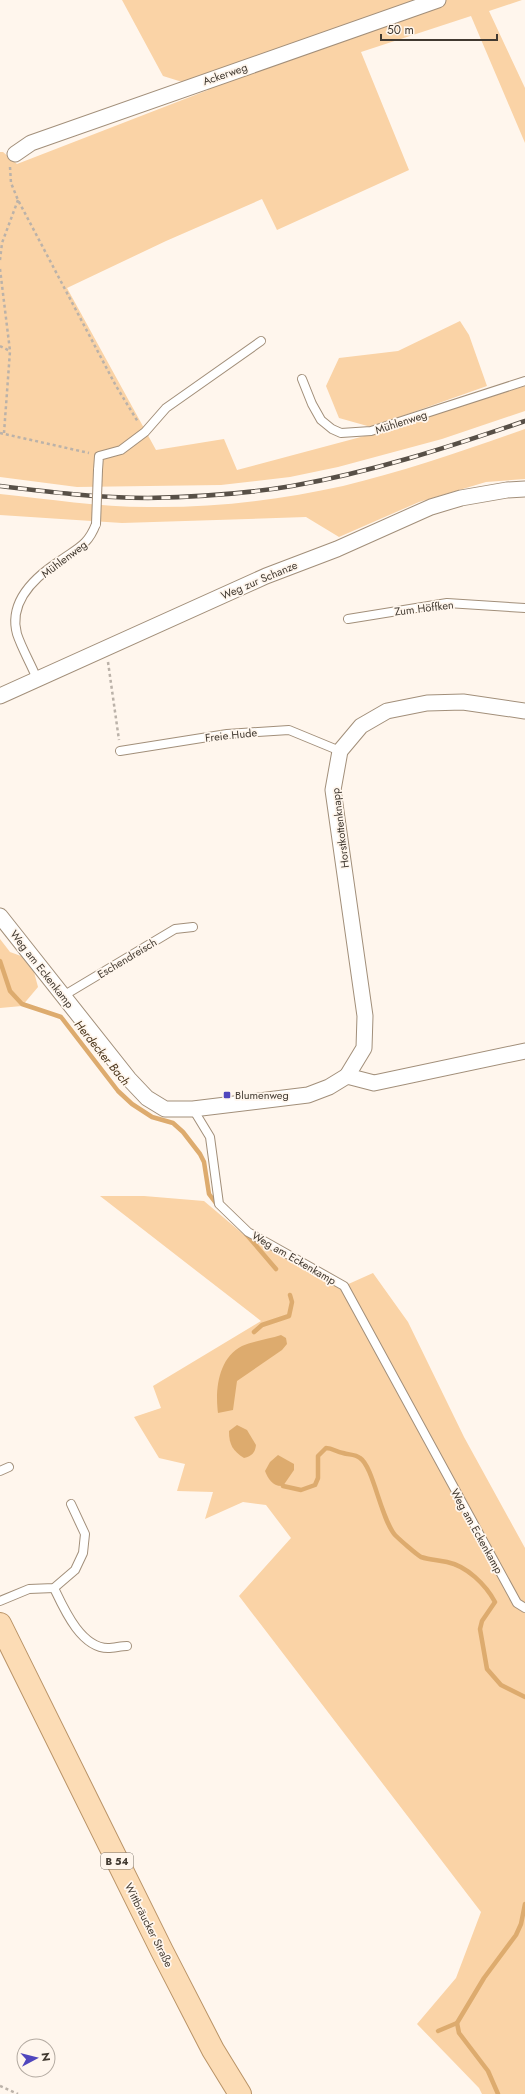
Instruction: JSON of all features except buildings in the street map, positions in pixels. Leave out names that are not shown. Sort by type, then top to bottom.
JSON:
[{"type":"main road","name":"Wittbräucker Straße","points":[[0,1624],[162,1951],[213,2050],[240,2094]]},
{"type":"street","name":"Ackerweg","points":[[15,154],[31,143],[438,0]]},
{"type":"street","name":"Weg zur Schanze","points":[[0,696],[266,576],[337,549],[431,507],[460,498],[507,490],[525,489]]},
{"type":"street","name":"Horstkottenknapp","points":[[346,1076],[364,1048],[365,1016],[333,790],[340,751],[361,726],[387,711],[427,703],[463,702],[525,711]]},
{"type":"street","name":"Weg am Eckenkamp","points":[[0,916],[129,1079],[147,1098],[165,1109],[193,1109]]},
{"type":"street","points":[[193,1109],[308,1095],[329,1087],[346,1076],[374,1084],[525,1051]]},
{"type":"lane","points":[[99,456],[121,450],[145,432],[166,408],[261,341]]},
{"type":"lane","name":"Mühlenweg","points":[[302,379],[312,404],[321,420],[332,429],[341,433],[371,432],[525,381]]},
{"type":"lane","name":"Mühlenweg","points":[[37,679],[17,634],[15,620],[17,607],[24,593],[34,582],[59,561],[82,546],[91,538],[96,524],[99,456]]},
{"type":"lane","name":"Zum Höffken","points":[[348,619],[447,603],[525,608]]},
{"type":"lane","name":"Freie Hude","points":[[120,751],[227,734],[289,730],[340,751]]},
{"type":"lane","name":"Eschendreisch","points":[[63,996],[175,929],[193,927]]},
{"type":"lane","name":"Weg am Eckenkamp","points":[[193,1109],[210,1137],[219,1204],[248,1232],[344,1286],[517,1603],[525,1608]]},
{"type":"lane","points":[[0,1471],[9,1467]]},
{"type":"lane","points":[[0,1600],[29,1589],[54,1588],[75,1570],[83,1553],[85,1534],[71,1504]]},
{"type":"lane","points":[[54,1588],[70,1621],[92,1643],[107,1648],[127,1646]]},
{"type":"path","points":[[15,154],[9,169],[11,183],[18,200],[116,386],[145,432]]},
{"type":"path","points":[[0,260],[2,243],[18,200]]},
{"type":"path","points":[[0,269],[10,351],[4,433]]},
{"type":"path","points":[[0,346],[10,351]]},
{"type":"path","points":[[0,433],[99,456]]},
{"type":"path","points":[[106,648],[120,751]]},
{"type":"path","points":[[0,2086],[18,2094]]},
{"type":"shaded area","points":[[122,0],[522,0],[489,11],[525,88],[525,143],[471,16],[361,52],[409,170],[277,230],[262,199],[166,241],[67,288],[156,450],[224,439],[237,470],[372,434],[525,386],[525,411],[442,439],[338,467],[290,477],[221,485],[77,487],[0,477],[0,152],[3,152],[17,164],[208,90],[163,76]]},
{"type":"shaded area","points":[[460,321],[469,335],[487,386],[371,427],[339,418],[326,386],[339,358],[398,351]]},
{"type":"shaded area","points":[[525,429],[525,479],[486,482],[419,502],[339,537],[306,517],[122,523],[0,515],[0,494],[130,507],[197,506],[246,502],[295,495],[343,486],[389,474]]},
{"type":"shaded area","points":[[0,939],[10,952],[21,956],[34,972],[38,987],[22,1006],[0,1008]]},
{"type":"shaded area","points":[[100,1196],[144,1196],[204,1201],[249,1239],[344,1286],[373,1273],[408,1322],[464,1437],[525,1548],[525,2094],[482,2094],[479,2088],[417,2024],[456,1978],[481,1912],[239,1596],[291,1538],[266,1505],[243,1502],[205,1519],[213,1492],[177,1491],[185,1464],[159,1458],[134,1417],[161,1408],[153,1386],[261,1321]]},
{"type":"shaded area","points":[[281,1335],[286,1338],[287,1344],[282,1350],[237,1381],[233,1410],[218,1413],[218,1385],[223,1367],[228,1358],[234,1351],[242,1346]]},
{"type":"shaded area","points":[[237,1425],[247,1430],[256,1445],[253,1454],[244,1458],[234,1450],[230,1440],[229,1431]]},
{"type":"shaded area","points":[[278,1455],[294,1464],[294,1470],[283,1486],[276,1485],[271,1482],[265,1471],[270,1462]]},
{"type":"waterway","name":"Herdecker Bach","points":[[0,961],[10,991],[22,1004],[61,1017],[118,1091],[132,1104],[152,1117],[173,1123],[183,1132],[200,1154],[204,1162],[209,1194],[218,1206]]},
{"type":"waterway","name":"Herdecker Bach","points":[[246,1234],[276,1269]]},
{"type":"waterway","name":"Herdecker Bach","points":[[254,1332],[262,1325],[289,1316],[292,1302],[290,1295]]},
{"type":"waterway","name":"Herdecker Bach","points":[[283,1486],[301,1490],[315,1485],[318,1478],[318,1456],[326,1448],[360,1458],[365,1463],[369,1471],[385,1517],[395,1535],[421,1557],[454,1564],[469,1572],[487,1589],[495,1602],[482,1621],[480,1629],[487,1669],[501,1685],[525,1697]]},
{"type":"waterway","points":[[498,2094],[488,2071],[459,2033],[457,2023],[484,1978],[516,1935],[521,1924],[525,1904]]},
{"type":"waterway","points":[[438,2031],[457,2023]]},
{"type":"railway","points":[[0,486],[129,498],[184,497],[256,491],[292,486],[351,474],[439,449],[525,421]]},
{"type":"place","name":"Blumenweg","points":[[227,1095]]}]
